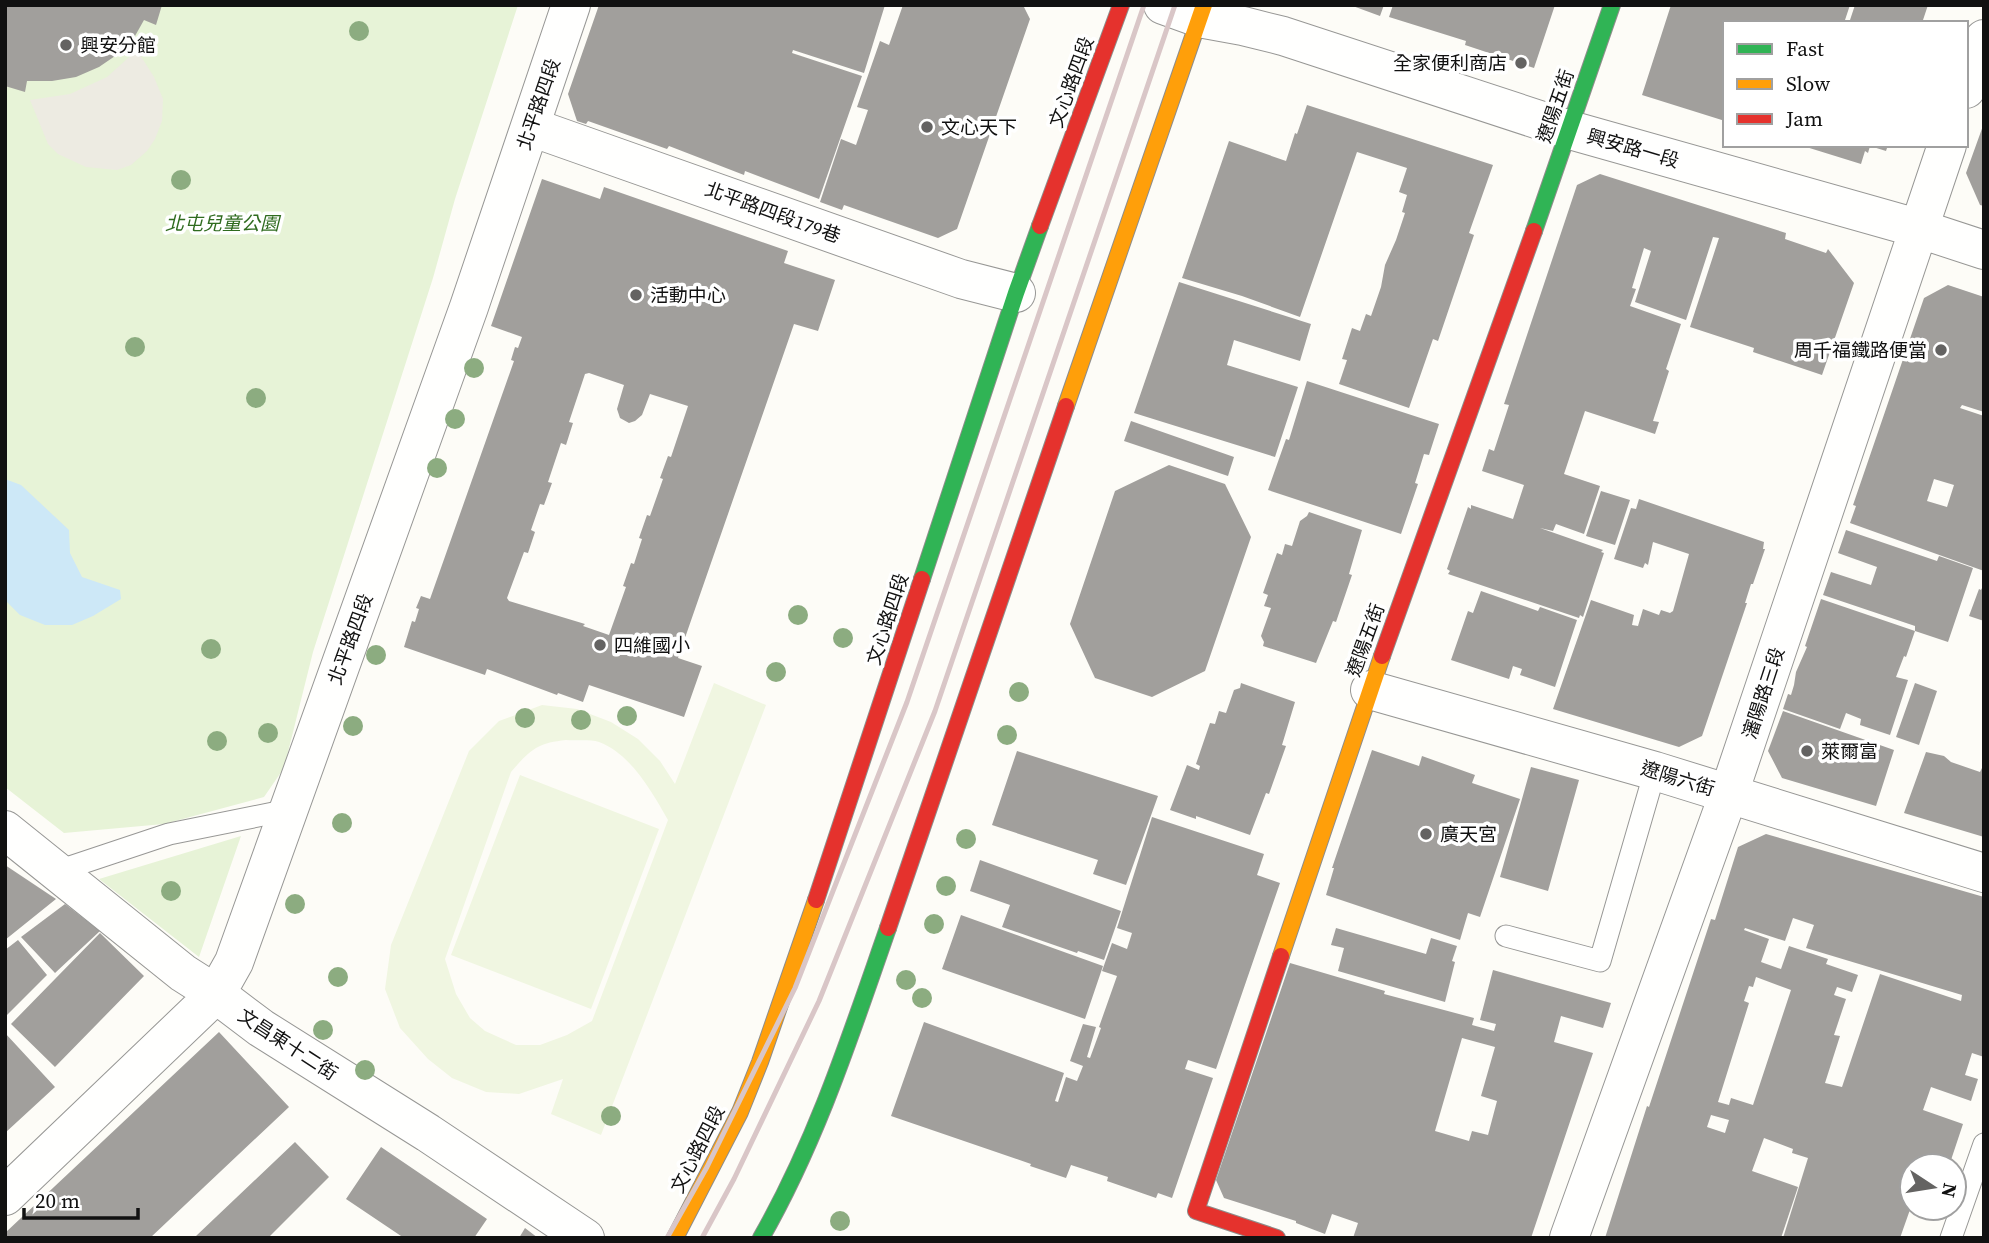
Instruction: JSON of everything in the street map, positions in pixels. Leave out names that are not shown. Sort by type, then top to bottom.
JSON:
[{"type":"main road","name":"文心路四段","points":[[675,1238],[740,1112],[760,1062],[1017,293],[1121,5]]},
{"type":"main road","name":"遼陽五街","points":[[1278,1238],[1196,1211],[1370,690],[1612,5]]},
{"type":"main road","points":[[761,1238],[786,1194],[835,1081],[1201,12]]},
{"type":"street","name":"北平路四段","points":[[5,1196],[216,994],[234,962],[470,307],[571,5]]},
{"type":"street","name":"興安路一段","points":[[1163,5],[1201,12],[1283,36],[1570,130],[1917,228],[1984,250]]},
{"type":"street","points":[[1968,83],[1984,38]]},
{"type":"street","name":"北平路四段179巷","points":[[531,127],[961,279],[1017,293]]},
{"type":"street","name":"瀋陽路三段","points":[[1569,1238],[1729,793],[1946,147]]},
{"type":"street","name":"遼陽六街","points":[[1370,690],[1729,793],[1984,873]]},
{"type":"street","name":"文昌東十二街","points":[[5,830],[183,973],[261,1028],[428,1133],[585,1238]]},
{"type":"lane","points":[[1506,936],[1600,961],[1655,771]]},
{"type":"lane","points":[[58,871],[169,834],[288,810]]},
{"type":"lane","points":[[1951,1238],[1984,1144]]},
{"type":"green space","name":"北屯兒童公園","points":[[5,5],[518,5],[313,652],[284,768],[264,797],[164,824],[64,833],[5,787]]},
{"type":"green space","points":[[714,683],[766,705],[601,1135],[551,1114],[563,1079],[519,1094],[486,1092],[452,1078],[428,1059],[400,1028],[385,989],[391,945],[469,751],[499,721],[542,705],[577,709],[611,722],[638,739],[660,761],[675,784]],"holes":[[[566,740],[599,742],[621,755],[640,775],[668,820],[592,1021],[567,1035],[540,1045],[516,1045],[485,1031],[470,1018],[456,994],[445,959],[511,772],[535,749],[548,743]]]},
{"type":"green space","points":[[520,775],[659,829],[591,1009],[451,955]]},
{"type":"green space","points":[[241,836],[199,957],[99,879]]},
{"type":"shaded area","points":[[137,50],[154,77],[163,99],[162,121],[147,151],[131,165],[117,170],[86,167],[58,154],[48,144],[30,100],[70,94],[107,77]]},
{"type":"water","points":[[5,479],[21,485],[69,530],[70,553],[82,577],[120,590],[121,599],[72,625],[45,625],[20,615],[5,600]]},
{"type":"building","name":"興安分館","points":[[5,5],[162,5],[156,25],[144,20],[135,36],[118,54],[99,67],[76,77],[27,81],[25,92],[5,86]]},
{"type":"building","points":[[599,5],[885,5],[864,73],[793,50],[792,53],[862,76],[819,199],[745,171],[744,175],[669,146],[667,149],[588,121],[586,124],[577,121],[568,94]]},
{"type":"building","name":"文心天下","points":[[903,5],[1023,5],[1030,19],[957,229],[938,238],[844,205],[842,210],[820,202],[841,139],[856,145],[868,110],[857,107],[880,41],[889,45]]},
{"type":"building","points":[[1350,5],[1384,5],[1380,16]]},
{"type":"building","points":[[1393,5],[1555,5],[1534,68],[1465,45],[1466,41],[1389,17]]},
{"type":"building","points":[[1671,5],[1850,5],[1845,21],[1723,21],[1723,120],[1642,95]]},
{"type":"building","points":[[1855,5],[1928,5],[1923,21],[1850,21]]},
{"type":"building","points":[[1307,105],[1493,165],[1469,233],[1474,235],[1438,341],[1433,339],[1409,408],[1339,384],[1347,360],[1342,359],[1352,328],[1360,331],[1366,314],[1371,316],[1385,265],[1405,213],[1402,212],[1407,195],[1399,192],[1407,168],[1357,152],[1300,317],[1182,278],[1229,141],[1286,161]]},
{"type":"building","points":[[1984,123],[1984,206],[1980,205],[1966,173]]},
{"type":"building","points":[[1806,147],[1870,147],[1868,153],[1865,151],[1861,164]]},
{"type":"building","points":[[1600,174],[1786,233],[1785,239],[1826,253],[1828,249],[1854,283],[1822,375],[1753,352],[1754,348],[1690,327],[1719,238],[1713,237],[1686,320],[1635,302],[1651,251],[1644,248],[1632,288],[1636,289],[1630,306],[1681,324],[1653,421],[1659,422],[1655,434],[1585,411],[1564,474],[1600,486],[1584,534],[1556,524],[1553,531],[1540,528],[1603,550],[1583,617],[1580,615],[1579,618],[1448,574],[1450,571],[1447,569],[1468,507],[1471,509],[1471,505],[1513,519],[1524,485],[1482,471],[1489,449],[1494,451],[1509,405],[1504,404],[1577,185]]},
{"type":"building","points":[[542,179],[600,199],[604,187],[788,251],[784,263],[835,280],[818,331],[794,324],[678,658],[702,666],[684,717],[589,685],[583,702],[487,669],[485,675],[404,647],[412,621],[415,622],[419,609],[416,608],[421,596],[430,599],[514,361],[511,360],[515,347],[518,348],[522,337],[491,326]],"holes":[[[585,374],[624,385],[617,409],[620,418],[629,423],[642,415],[650,394],[688,406],[671,457],[668,456],[660,478],[663,479],[650,516],[647,515],[639,538],[642,539],[623,586],[626,587],[609,635],[583,626],[585,624],[509,601],[507,598],[524,552],[528,553],[535,532],[531,530],[540,504],[544,505],[552,483],[548,482],[561,443],[566,445],[573,423],[569,422]]]},
{"type":"building","points":[[1179,282],[1311,324],[1300,361],[1234,340],[1227,365],[1298,387],[1275,457],[1134,413]]},
{"type":"building","points":[[1948,285],[1984,297],[1984,412],[1962,405],[1960,408],[1984,416],[1984,571],[1850,523],[1856,506],[1853,505],[1924,298]],"holes":[[[1934,479],[1954,485],[1947,507],[1927,501]]]},
{"type":"building","points":[[1307,381],[1439,424],[1429,455],[1424,454],[1415,483],[1418,484],[1401,534],[1268,490],[1286,439],[1289,440]]},
{"type":"building","points":[[1131,421],[1234,457],[1228,476],[1124,441]]},
{"type":"building","points":[[1169,465],[1225,484],[1251,537],[1205,671],[1152,697],[1095,678],[1070,624],[1115,491]]},
{"type":"building","points":[[1601,491],[1630,500],[1615,545],[1586,536]]},
{"type":"building","points":[[1639,499],[1764,542],[1765,549],[1702,736],[1679,747],[1553,709],[1591,600],[1634,615],[1632,625],[1638,626],[1643,609],[1659,615],[1661,610],[1670,613],[1673,611],[1689,554],[1653,542],[1648,565],[1645,563],[1643,568],[1614,559],[1631,508],[1636,509]]},
{"type":"building","points":[[1309,512],[1362,530],[1349,574],[1352,575],[1336,622],[1333,621],[1316,663],[1263,646],[1261,636],[1271,608],[1264,606],[1268,595],[1263,593],[1277,553],[1282,555],[1285,544],[1292,546],[1300,521]]},
{"type":"building","points":[[1846,530],[1937,561],[1939,556],[1973,568],[1948,642],[1915,631],[1915,626],[1823,595],[1831,572],[1871,585],[1877,567],[1838,553]]},
{"type":"building","points":[[1984,584],[1984,621],[1969,616],[1979,589],[1981,590]]},
{"type":"building","points":[[1481,591],[1538,611],[1540,607],[1577,620],[1555,687],[1520,675],[1522,669],[1513,666],[1509,679],[1451,660],[1468,611],[1473,613]]},
{"type":"building","points":[[1821,599],[1915,631],[1896,677],[1908,680],[1890,735],[1860,725],[1861,719],[1846,713],[1840,729],[1783,709],[1788,694],[1791,695]]},
{"type":"building","points":[[1241,683],[1295,702],[1282,745],[1286,746],[1269,794],[1266,793],[1250,835],[1170,810],[1187,765],[1199,770],[1200,766],[1196,764],[1210,723],[1215,724],[1219,711],[1226,713],[1234,690],[1240,688]]},
{"type":"building","points":[[1915,683],[1937,691],[1919,745],[1896,737]]},
{"type":"building","points":[[1783,711],[1894,750],[1876,806],[1782,778],[1768,751]]},
{"type":"building","name":"廣天宮","points":[[1372,750],[1419,766],[1422,756],[1475,775],[1472,783],[1520,799],[1480,917],[1468,913],[1460,940],[1326,895],[1332,868]]},
{"type":"building","points":[[1017,751],[1158,796],[1126,885],[1093,874],[1098,860],[992,825]]},
{"type":"building","points":[[1926,752],[1944,756],[1951,762],[1980,772],[1984,764],[1984,837],[1904,813]]},
{"type":"building","points":[[1531,767],[1579,780],[1548,891],[1500,877]]},
{"type":"building","points":[[1152,817],[1264,854],[1257,875],[1280,883],[1216,1069],[1188,1060],[1185,1069],[1213,1078],[1172,1198],[1158,1193],[1156,1198],[1107,1181],[1108,1177],[1071,1165],[1066,1178],[891,1116],[924,1022],[1064,1073],[1055,1101],[1058,1102],[1066,1077],[1077,1081],[1083,1066],[1070,1061],[1083,1024],[1096,1027],[1087,1057],[1090,1058],[1117,976],[1102,971],[1112,943],[1127,949],[1132,933],[1117,928]]},
{"type":"building","points":[[1766,834],[1984,897],[1984,1057],[1972,1053],[1965,1075],[1978,1079],[1971,1101],[1931,1087],[1923,1110],[1963,1124],[1954,1152],[1898,1152],[1898,1222],[1906,1222],[1900,1238],[1783,1238],[1808,1158],[1764,1138],[1752,1171],[1798,1187],[1781,1238],[1605,1238],[1711,919],[1715,920],[1738,847]],"holes":[[[1793,918],[1814,925],[1806,948],[1962,995],[1961,1001],[1880,974],[1842,1087],[1825,1083],[1840,1036],[1834,1035],[1846,999],[1834,995],[1837,987],[1852,992],[1858,975],[1826,964],[1828,959],[1789,946],[1781,969],[1761,962],[1769,939],[1744,930],[1745,928],[1785,941]],[[1756,977],[1791,990],[1753,1105],[1731,1098],[1729,1105],[1718,1102],[1749,1003],[1744,1001],[1749,986],[1753,987]],[[1711,1115],[1729,1120],[1725,1133],[1707,1127]]]},
{"type":"building","points":[[980,860],[1121,911],[1104,960],[1002,927],[1010,905],[970,891]]},
{"type":"building","points":[[5,865],[56,899],[5,940]]},
{"type":"building","points":[[65,904],[100,931],[55,973],[21,937]]},
{"type":"building","points":[[961,915],[1103,966],[1085,1019],[942,969]]},
{"type":"building","points":[[1336,928],[1426,954],[1431,938],[1457,946],[1445,1002],[1338,971],[1344,948],[1331,945]]},
{"type":"building","points":[[100,933],[144,976],[55,1067],[11,1024]]},
{"type":"building","points":[[18,940],[47,975],[5,1017],[5,950]]},
{"type":"building","points":[[1290,963],[1385,991],[1384,994],[1474,1018],[1472,1025],[1494,1031],[1496,1024],[1480,1020],[1493,970],[1611,1003],[1603,1028],[1561,1016],[1554,1042],[1593,1053],[1531,1238],[1353,1238],[1358,1223],[1332,1214],[1325,1234],[1296,1221],[1224,1198],[1216,1180]],"holes":[[[1462,1038],[1495,1047],[1481,1096],[1497,1101],[1488,1135],[1472,1131],[1469,1141],[1435,1131]]]},
{"type":"building","points":[[219,1032],[289,1107],[150,1238],[5,1238],[5,1233]]},
{"type":"building","points":[[5,1033],[55,1087],[5,1133]]},
{"type":"building","points":[[295,1142],[329,1177],[268,1238],[197,1238],[196,1236]]},
{"type":"building","points":[[381,1147],[487,1219],[474,1238],[404,1238],[346,1199]]},
{"type":"building","points":[[525,1228],[538,1238],[519,1238]]},
{"type":"railway","points":[[667,1238],[707,1167],[795,988],[907,702],[1144,5]]},
{"type":"railway","points":[[702,1238],[734,1179],[819,1001],[935,711],[1175,5]]},
{"type":"traffic: fast","points":[[1534,231],[1612,5]]},
{"type":"traffic: fast","points":[[922,579],[1040,226]]},
{"type":"traffic: fast","points":[[761,1238],[816,1125],[888,928]]},
{"type":"traffic: slow","points":[[1066,406],[1204,5]]},
{"type":"traffic: slow","points":[[1281,956],[1382,656]]},
{"type":"traffic: slow","points":[[675,1238],[740,1112],[816,900]]},
{"type":"traffic: jam","points":[[1040,226],[1121,5]]},
{"type":"traffic: jam","points":[[1382,656],[1534,231]]},
{"type":"traffic: jam","points":[[888,928],[1066,406]]},
{"type":"traffic: jam","points":[[816,900],[922,579]]},
{"type":"traffic: jam","points":[[1277,1238],[1196,1211],[1281,956]]},
{"type":"place","name":"興安分館","points":[[66,45]]},
{"type":"place","name":"全家便利商店","points":[[1521,63]]},
{"type":"place","name":"文心天下","points":[[927,127]]},
{"type":"place","name":"活動中心","points":[[636,295]]},
{"type":"place","name":"周千福鐵路便當","points":[[1941,350]]},
{"type":"place","name":"四維國小","points":[[600,645]]},
{"type":"place","name":"萊爾富","points":[[1807,751]]},
{"type":"place","name":"廣天宮","points":[[1426,834]]}]
